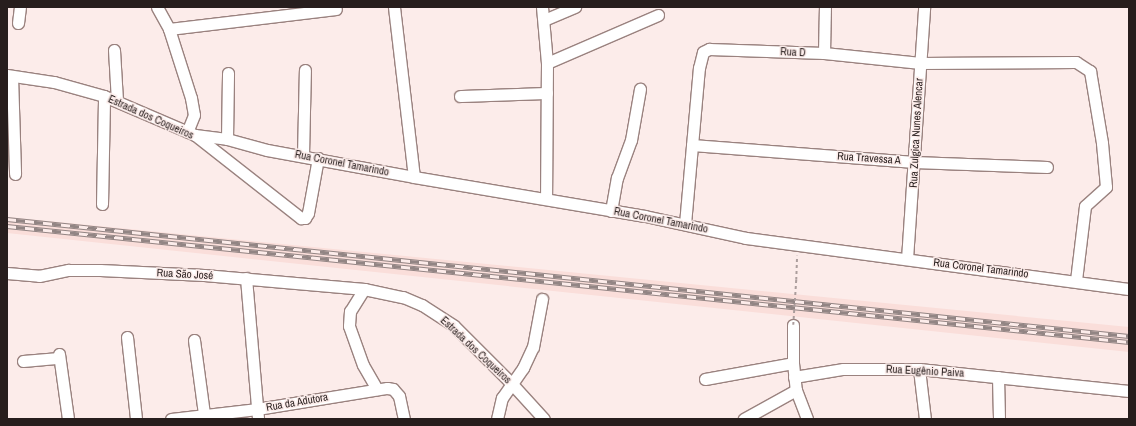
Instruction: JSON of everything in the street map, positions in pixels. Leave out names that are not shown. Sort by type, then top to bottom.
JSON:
[{"type":"street","points":[[18,23],[20,7]]},
{"type":"street","points":[[157,7],[170,29],[194,115],[191,134]]},
{"type":"street","points":[[394,7],[414,177]]},
{"type":"street","points":[[542,7],[547,63],[546,198]]},
{"type":"street","points":[[544,20],[575,7]]},
{"type":"street","points":[[824,53],[825,7]]},
{"type":"street","name":"Rua Zulgica Nunes Alencar","points":[[907,259],[924,7]]},
{"type":"street","points":[[170,29],[336,9]]},
{"type":"street","points":[[547,63],[658,15]]},
{"type":"street","name":"Rua D","points":[[685,224],[699,68],[703,52],[716,48],[824,53],[920,63],[1076,62],[1090,71],[1106,170],[1106,187],[1085,206],[1076,280]]},
{"type":"street","points":[[114,50],[117,101]]},
{"type":"street","points":[[303,155],[304,70]]},
{"type":"street","points":[[227,139],[228,73]]},
{"type":"street","points":[[10,76],[15,174]]},
{"type":"street","name":"Estrada dos Coqueiros","points":[[10,76],[54,82],[104,96],[191,134],[298,216],[305,218],[309,207],[318,158]]},
{"type":"street","points":[[610,211],[617,178],[631,140],[640,89]]},
{"type":"street","points":[[460,96],[547,93]]},
{"type":"street","points":[[102,204],[104,96]]},
{"type":"street","name":"Rua Coronel Tamarindo","points":[[191,134],[227,139],[267,150],[303,155],[414,177],[546,198],[797,246],[1076,280],[1129,289]]},
{"type":"street","name":"Rua Travessa A","points":[[692,145],[914,162],[1047,167]]},
{"type":"street","name":"Rua São José","points":[[7,272],[39,276],[68,270],[118,270],[246,278],[364,289]]},
{"type":"street","points":[[246,278],[257,414]]},
{"type":"street","points":[[364,289],[350,311],[349,326],[363,365],[377,389]]},
{"type":"street","name":"Estrada dos Coqueiros","points":[[364,289],[403,297],[439,314],[512,384],[544,419]]},
{"type":"street","points":[[497,419],[502,398],[512,384],[533,347],[542,299]]},
{"type":"street","points":[[793,325],[794,377],[796,390],[807,419]]},
{"type":"street","points":[[127,337],[136,419]]},
{"type":"street","points":[[194,340],[204,414]]},
{"type":"street","points":[[23,360],[59,356],[68,419]]},
{"type":"street","points":[[705,379],[793,363]]},
{"type":"street","name":"Rua Eugênio Paiva","points":[[794,377],[843,369],[918,369],[1129,391]]},
{"type":"street","points":[[918,369],[925,419]]},
{"type":"street","points":[[998,377],[999,419]]},
{"type":"street","name":"Rua da Adutora","points":[[170,419],[204,414],[257,414],[387,388],[396,392],[401,402],[404,419]]},
{"type":"street","points":[[744,419],[796,390]]},
{"type":"path","points":[[793,325],[797,246]]},
{"type":"shaded area","points":[[7,217],[1129,327],[1129,352],[7,233]]},
{"type":"railway","points":[[7,219],[1129,336]]},
{"type":"railway","points":[[7,226],[1129,342]]}]
